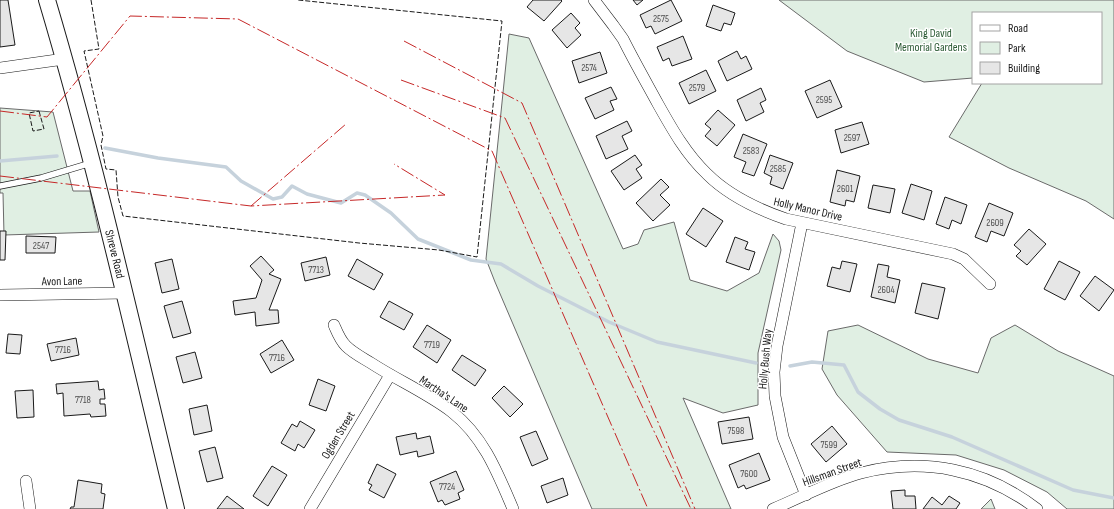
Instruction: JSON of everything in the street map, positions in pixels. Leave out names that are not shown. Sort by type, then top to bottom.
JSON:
[{"type":"main road","name":"Shreve Road","points":[[47,0],[64,58],[124,293],[176,509]]},
{"type":"street","name":"Holly Manor Drive","points":[[594,0],[622,39],[676,136],[707,174],[724,189],[743,201],[766,212],[802,223],[953,254],[964,259],[990,284]]},
{"type":"street","points":[[0,68],[64,58]]},
{"type":"street","name":"Holly Bush Way","points":[[802,223],[777,346],[774,372],[775,396],[783,437],[806,494]]},
{"type":"street","name":"Avon Lane","points":[[0,295],[124,293]]},
{"type":"street","name":"Martha's Lane","points":[[334,325],[346,346],[356,354],[447,409],[469,428],[483,445],[493,463],[513,509]]},
{"type":"street","name":"Ogden Street","points":[[310,509],[390,375]]},
{"type":"street","name":"Hillsman Street","points":[[773,509],[828,485],[867,472],[910,466],[936,467],[961,471],[979,476],[1002,486],[1023,498],[1036,509]]},
{"type":"street","points":[[26,481],[30,509]]},
{"type":"lane","points":[[0,186],[41,178],[91,163]]},
{"type":"green space","name":"King David Memorial Gardens","points":[[779,0],[1114,0],[1114,219],[1086,201],[1009,168],[949,137],[981,84],[1102,84],[1102,12],[972,12],[972,78],[924,82],[847,51]]},
{"type":"green space","points":[[509,34],[529,38],[623,249],[638,244],[644,230],[674,222],[690,280],[727,291],[759,273],[773,234],[779,241],[781,250],[758,353],[758,405],[723,413],[683,398],[731,509],[592,509],[486,259]]},
{"type":"green space","points":[[0,108],[53,112],[73,191],[90,191],[99,232],[4,235],[3,193],[0,193]]},
{"type":"green space","points":[[858,325],[928,359],[978,373],[991,338],[1015,325],[1058,351],[1114,376],[1114,509],[1067,509],[1047,492],[1004,470],[956,455],[887,452],[837,395],[822,369],[828,331]]},
{"type":"green space","points":[[991,499],[995,509],[981,509]]},
{"type":"building","points":[[0,0],[8,0],[15,45],[0,47]]},
{"type":"building","points":[[533,0],[562,1],[544,21],[527,7]]},
{"type":"building","points":[[633,0],[643,0],[637,5]]},
{"type":"building","points":[[671,0],[682,21],[655,34],[651,26],[646,28],[640,15]]},
{"type":"building","points":[[713,5],[735,13],[731,25],[724,23],[721,31],[706,26]]},
{"type":"building","points":[[571,13],[580,23],[575,28],[581,35],[567,48],[552,30]]},
{"type":"building","points":[[683,36],[692,59],[672,66],[669,58],[663,61],[657,47]]},
{"type":"building","points":[[737,51],[741,59],[746,56],[752,69],[727,81],[718,61]]},
{"type":"building","points":[[600,52],[607,73],[579,83],[572,61]]},
{"type":"building","points":[[706,70],[716,91],[689,104],[679,83]]},
{"type":"building","points":[[830,80],[842,107],[817,118],[805,91]]},
{"type":"building","points":[[611,87],[617,99],[610,101],[614,110],[595,119],[585,98]]},
{"type":"building","points":[[761,88],[766,100],[760,103],[764,112],[746,121],[737,100]]},
{"type":"building","points":[[718,110],[735,125],[717,146],[705,136],[711,129],[705,124]]},
{"type":"building","points":[[627,121],[632,131],[622,136],[628,149],[606,159],[596,136]]},
{"type":"building","points":[[862,122],[869,144],[841,153],[835,130]]},
{"type":"building","points":[[743,134],[767,144],[754,176],[742,172],[746,162],[734,157]]},
{"type":"building","points":[[635,155],[642,165],[636,169],[642,178],[624,190],[611,171]]},
{"type":"building","points":[[770,155],[793,163],[783,189],[770,184],[772,177],[764,173]]},
{"type":"building","points":[[837,170],[860,176],[854,202],[846,200],[845,206],[830,202]]},
{"type":"building","points":[[661,179],[669,187],[660,195],[670,205],[653,221],[636,203]]},
{"type":"building","points":[[911,184],[932,191],[924,220],[902,213]]},
{"type":"building","points":[[873,185],[895,189],[890,213],[868,208]]},
{"type":"building","points":[[945,197],[967,205],[961,224],[952,220],[949,229],[936,224]]},
{"type":"building","points":[[989,203],[1013,213],[1004,236],[991,231],[987,242],[975,237]]},
{"type":"building","points":[[703,208],[723,221],[706,247],[686,234]]},
{"type":"building","points":[[1029,229],[1046,244],[1027,265],[1016,256],[1021,251],[1014,245]]},
{"type":"building","points":[[0,231],[6,231],[5,260],[0,260]]},
{"type":"building","points":[[26,236],[56,237],[55,253],[26,253]]},
{"type":"building","points":[[735,237],[748,242],[745,249],[755,252],[749,270],[726,262]]},
{"type":"building","points":[[261,256],[274,270],[269,274],[281,279],[269,310],[278,310],[279,323],[256,326],[255,312],[235,315],[233,301],[256,298],[262,280],[250,266]]},
{"type":"building","points":[[326,257],[330,275],[305,281],[301,263]]},
{"type":"building","points":[[172,259],[179,289],[162,293],[155,263]]},
{"type":"building","points":[[357,259],[383,274],[374,290],[348,276]]},
{"type":"building","points":[[842,261],[857,264],[850,292],[827,286],[832,267],[840,269]]},
{"type":"building","points":[[1059,261],[1080,272],[1065,300],[1044,289]]},
{"type":"building","points":[[878,264],[889,266],[887,277],[900,280],[895,303],[871,297]]},
{"type":"building","points":[[1095,276],[1114,290],[1099,311],[1080,296]]},
{"type":"building","points":[[922,283],[945,288],[938,319],[915,313]]},
{"type":"building","points":[[182,301],[191,333],[173,338],[164,306]]},
{"type":"building","points":[[389,301],[413,314],[404,330],[380,317]]},
{"type":"building","points":[[427,325],[451,340],[437,363],[413,347]]},
{"type":"building","points":[[8,334],[22,335],[20,354],[6,353]]},
{"type":"building","points":[[76,338],[79,355],[51,361],[47,344]]},
{"type":"building","points":[[282,340],[294,360],[271,373],[260,354]]},
{"type":"building","points":[[195,352],[202,378],[183,383],[176,357]]},
{"type":"building","points":[[462,355],[486,370],[475,386],[452,370]]},
{"type":"building","points":[[318,379],[335,386],[326,411],[309,405]]},
{"type":"building","points":[[98,381],[99,390],[104,389],[105,399],[100,399],[100,404],[105,404],[106,416],[91,417],[90,414],[64,416],[63,393],[57,394],[56,384]]},
{"type":"building","points":[[504,386],[523,404],[510,417],[492,398]]},
{"type":"building","points":[[33,390],[34,417],[17,418],[15,391]]},
{"type":"building","points":[[207,405],[212,431],[194,435],[189,409]]},
{"type":"building","points":[[749,417],[753,439],[722,444],[718,422]]},
{"type":"building","points":[[300,421],[315,430],[304,448],[298,444],[295,451],[281,443],[292,424],[297,427]]},
{"type":"building","points":[[832,426],[847,444],[826,462],[811,444]]},
{"type":"building","points":[[536,431],[548,459],[532,466],[520,437]]},
{"type":"building","points":[[416,433],[417,439],[430,436],[434,453],[418,457],[417,451],[400,455],[396,437]]},
{"type":"building","points":[[215,447],[223,478],[207,482],[199,451]]},
{"type":"building","points":[[759,453],[770,480],[746,489],[744,485],[738,488],[729,465]]},
{"type":"building","points":[[377,464],[396,474],[384,498],[369,490],[372,485],[368,483]]},
{"type":"building","points":[[272,466],[287,475],[268,506],[253,496]]},
{"type":"building","points":[[456,471],[464,490],[458,493],[460,499],[445,505],[442,500],[438,502],[430,482]]},
{"type":"building","points":[[563,478],[568,495],[547,503],[541,486]]},
{"type":"building","points":[[78,480],[102,484],[101,493],[105,494],[103,509],[70,509],[71,507],[74,507]]},
{"type":"building","points":[[905,490],[905,496],[915,496],[916,509],[893,509],[891,491]]},
{"type":"building","points":[[227,496],[244,509],[217,509]]},
{"type":"building","points":[[949,496],[960,503],[956,509],[923,509],[932,497],[942,505]]},
{"type":"waterway","points":[[105,148],[158,158],[226,167],[241,181],[273,199],[282,197],[292,186],[307,194],[341,203],[357,193],[365,195],[391,213],[418,239],[471,260],[501,264],[538,286],[609,322],[657,342],[756,363]]},
{"type":"waterway","points":[[0,161],[57,156]]},
{"type":"waterway","points":[[790,366],[812,362],[844,365],[858,392],[880,409],[899,420],[952,437],[1073,490],[1114,498]]},
{"type":"fence","points":[[91,0],[99,49],[84,51],[103,136],[101,145],[106,169],[116,170],[118,197],[123,216],[359,243],[439,250],[477,257],[502,21],[298,0]]},
{"type":"fence","points":[[39,111],[44,129],[33,131],[29,113],[39,111]]},
{"type":"power","points":[[0,111],[47,117],[130,16],[238,19],[492,151],[648,509]]},
{"type":"power","points":[[404,41],[522,103],[695,509]]},
{"type":"power","points":[[401,80],[505,118],[691,509]]},
{"type":"power","points":[[251,206],[346,124]]},
{"type":"power","points":[[0,176],[251,206],[445,195],[394,164]]}]
